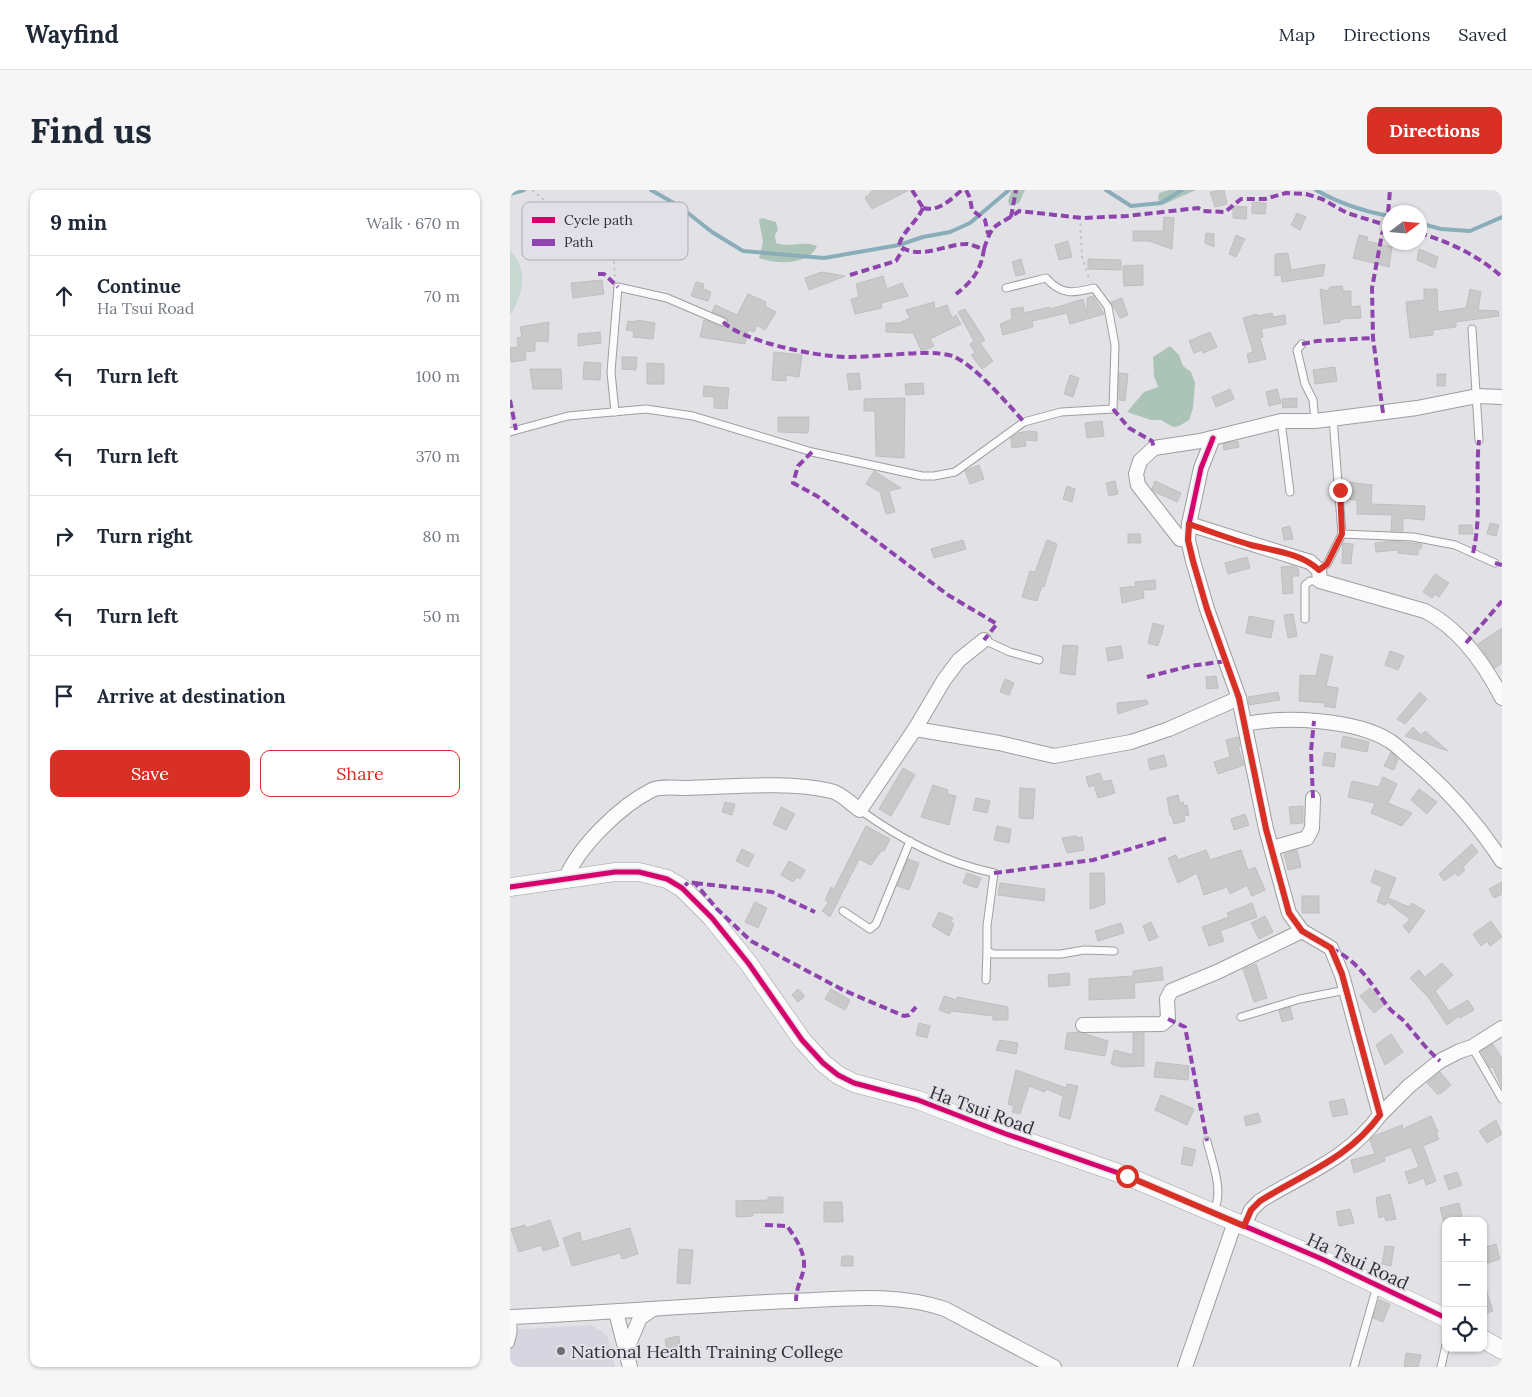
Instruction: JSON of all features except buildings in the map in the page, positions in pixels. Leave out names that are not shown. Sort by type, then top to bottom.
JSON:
[{"type":"street","points":[[1188,540],[1180,539],[1138,485],[1136,474],[1140,461],[1154,448],[1213,438],[1281,421],[1315,420],[1417,408],[1477,396],[1502,397]]},
{"type":"street","points":[[1213,438],[1201,468],[1189,524],[1188,540],[1207,609],[1239,698],[1266,829],[1289,913],[1302,931],[1331,948],[1346,990],[1380,1115]]},
{"type":"street","points":[[1189,524],[1310,562],[1319,576],[1425,611],[1440,618],[1476,655],[1502,698]]},
{"type":"street","points":[[565,880],[571,864],[596,835],[629,806],[653,789],[761,786],[809,788],[833,791],[860,810],[915,729],[944,680],[959,660],[984,640]]},
{"type":"street","points":[[915,729],[999,743],[1054,756],[1131,742],[1169,729],[1239,698]]},
{"type":"street","points":[[1245,724],[1269,719],[1314,721],[1368,731],[1390,742],[1453,795],[1502,861]]},
{"type":"street","points":[[1272,848],[1307,838],[1312,828],[1313,798]]},
{"type":"street","name":"Ha Tsui Road","points":[[510,887],[615,872],[639,872],[667,879],[682,888],[712,918],[749,964],[802,1040],[823,1063],[838,1075],[854,1083],[918,1100],[1006,1134],[1127,1176],[1378,1284],[1442,1316]]},
{"type":"street","points":[[1083,1025],[1162,1024],[1168,1019],[1167,999],[1171,991],[1217,972],[1302,931]]},
{"type":"street","points":[[1185,1367],[1240,1224],[1251,1210],[1260,1201],[1331,1161],[1357,1143],[1380,1115],[1409,1086],[1440,1061],[1460,1051],[1472,1048],[1502,1028]]},
{"type":"street","points":[[512,1317],[866,1297],[905,1300],[945,1309],[1054,1367]]},
{"type":"street","points":[[626,1351],[640,1318],[654,1309]]},
{"type":"street","points":[[616,1312],[630,1367]]},
{"type":"street","points":[[1487,1341],[1502,1350]]},
{"type":"lane","points":[[510,432],[568,416],[646,409],[693,416],[812,452],[922,476],[955,472],[1024,422],[1061,412],[1113,409],[1115,345],[1108,307],[1094,288],[1070,293],[1053,286],[1046,278],[1006,288]]},
{"type":"lane","points":[[615,412],[611,372],[618,286],[667,298],[723,322]]},
{"type":"lane","points":[[1472,329],[1479,440]]},
{"type":"lane","points":[[1302,344],[1297,350],[1298,362],[1313,400],[1315,420]]},
{"type":"lane","points":[[1305,619],[1305,585],[1319,576],[1342,534],[1333,418]]},
{"type":"lane","points":[[1281,421],[1290,492]]},
{"type":"lane","points":[[1342,534],[1413,537],[1455,545],[1495,563]]},
{"type":"lane","points":[[984,640],[1010,652],[1039,660]]},
{"type":"lane","points":[[860,810],[910,841],[960,866],[994,873],[987,926],[986,980]]},
{"type":"lane","points":[[843,911],[870,929],[876,924],[910,841]]},
{"type":"lane","points":[[987,951],[993,954],[1061,954],[1084,950],[1114,951]]},
{"type":"lane","points":[[1241,1017],[1300,999],[1346,990]]},
{"type":"lane","points":[[1472,1048],[1502,1099]]},
{"type":"lane","points":[[1207,1141],[1215,1175],[1218,1203],[1213,1212]]},
{"type":"lane","points":[[1354,1367],[1378,1284]]},
{"type":"lane","points":[[510,1344],[514,1333],[512,1317]]},
{"type":"lane","points":[[1441,1367],[1444,1352]]},
{"type":"path","points":[[532,190],[543,199],[543,202]]},
{"type":"path","points":[[1080,217],[1084,267],[1094,288]]},
{"type":"path","points":[[615,260],[618,286]]},
{"type":"shaded area","name":"National Health Training College","points":[[591,1325],[607,1335],[615,1367],[510,1367],[510,1330]]},
{"type":"green space","points":[[1012,190],[1025,190],[1019,203],[1010,206],[1008,201]]},
{"type":"green space","points":[[1169,190],[1196,190],[1162,205],[1158,199],[1159,193]]},
{"type":"green space","points":[[762,218],[776,222],[778,230],[775,235],[776,243],[787,245],[812,244],[817,246],[807,257],[791,262],[774,262],[759,258],[763,242],[759,220]]},
{"type":"green space","points":[[510,251],[520,265],[522,282],[518,300],[510,315]]},
{"type":"green space","points":[[1170,346],[1179,355],[1183,366],[1191,372],[1195,383],[1193,408],[1189,420],[1173,427],[1161,420],[1151,420],[1127,412],[1144,392],[1158,387],[1154,376],[1153,357]]},
{"type":"waterway","points":[[510,194],[524,190]]},
{"type":"waterway","points":[[651,190],[672,202]]},
{"type":"waterway","points":[[688,213],[712,232],[743,251],[824,258],[899,245],[923,237],[950,232],[970,223],[1009,190]]},
{"type":"waterway","points":[[1106,190],[1131,206],[1161,203],[1182,190]]},
{"type":"waterway","points":[[1316,190],[1351,206],[1382,215]]},
{"type":"waterway","points":[[1427,225],[1441,229],[1470,231],[1502,217]]},
{"type":"marked path","points":[[912,190],[923,208]]},
{"type":"marked path","points":[[923,208],[939,207],[962,190]]},
{"type":"marked path","points":[[966,190],[970,198],[972,210],[985,220],[988,234]]},
{"type":"marked path","points":[[1011,217],[1016,190]]},
{"type":"marked path","points":[[1383,413],[1373,338],[1372,288],[1382,234],[1387,226],[1390,190]]},
{"type":"marked path","points":[[984,249],[987,239],[994,228],[1019,211],[1083,218],[1127,216],[1198,208],[1203,211],[1225,212],[1241,199],[1265,199],[1286,193],[1306,194],[1322,199],[1347,213],[1382,224]]},
{"type":"marked path","points":[[923,208],[903,235],[899,245],[915,252],[924,252],[960,244],[968,244],[984,249],[981,263],[975,274],[956,294]]},
{"type":"marked path","points":[[1427,236],[1464,251],[1493,269],[1502,277]]},
{"type":"marked path","points":[[850,275],[896,261],[903,249]]},
{"type":"marked path","points":[[598,274],[604,274],[618,287]]},
{"type":"marked path","points":[[723,322],[733,329],[763,342],[816,354],[845,357],[931,353],[955,357],[982,377],[1024,422]]},
{"type":"marked path","points":[[1302,344],[1317,341],[1373,338]]},
{"type":"marked path","points":[[510,400],[516,430]]},
{"type":"marked path","points":[[1113,409],[1129,428],[1152,441],[1154,448]]},
{"type":"marked path","points":[[1473,553],[1478,511],[1479,440]]},
{"type":"marked path","points":[[812,452],[798,466],[793,483],[817,496],[948,595],[997,624],[984,640]]},
{"type":"marked path","points":[[1495,563],[1502,565]]},
{"type":"marked path","points":[[1466,643],[1502,601]]},
{"type":"marked path","points":[[1147,677],[1190,666],[1227,661]]},
{"type":"marked path","points":[[1313,798],[1311,751],[1314,721]]},
{"type":"marked path","points":[[994,873],[1093,860],[1167,838]]},
{"type":"marked path","points":[[682,888],[689,882],[695,883],[717,909],[751,941],[843,990],[904,1016],[909,1015],[916,1007]]},
{"type":"marked path","points":[[695,883],[772,892],[815,912]]},
{"type":"marked path","points":[[1331,948],[1358,967],[1389,1008],[1404,1021],[1440,1061]]},
{"type":"marked path","points":[[1168,1019],[1185,1027],[1207,1141]]},
{"type":"marked path","points":[[765,1225],[787,1226],[801,1250],[804,1266],[796,1301]]},
{"type":"cycle path","points":[[1213,438],[1201,468],[1189,524],[1188,540],[1193,561],[1207,609],[1239,698],[1266,829],[1289,913],[1302,931],[1331,948],[1342,975],[1380,1115],[1354,1143],[1339,1155],[1260,1201],[1251,1210],[1244,1226]]},
{"type":"cycle path","points":[[510,887],[615,872],[639,872],[667,879],[682,888],[712,918],[749,964],[802,1040],[823,1063],[838,1075],[854,1083],[918,1100],[1006,1134],[1127,1176],[1322,1259],[1442,1316]]},
{"type":"place","name":"National Health Training College","points":[[561,1351]]},
{"type":"route","points":[[1127,1176],[1244,1226],[1251,1210],[1260,1201],[1285,1185],[1331,1161],[1357,1143],[1380,1115],[1367,1073],[1342,974],[1331,948],[1302,931],[1289,913],[1266,829],[1239,698],[1207,609],[1188,540],[1189,524],[1249,544],[1288,554],[1310,562],[1319,570],[1327,564],[1342,534],[1340,490]]}]
